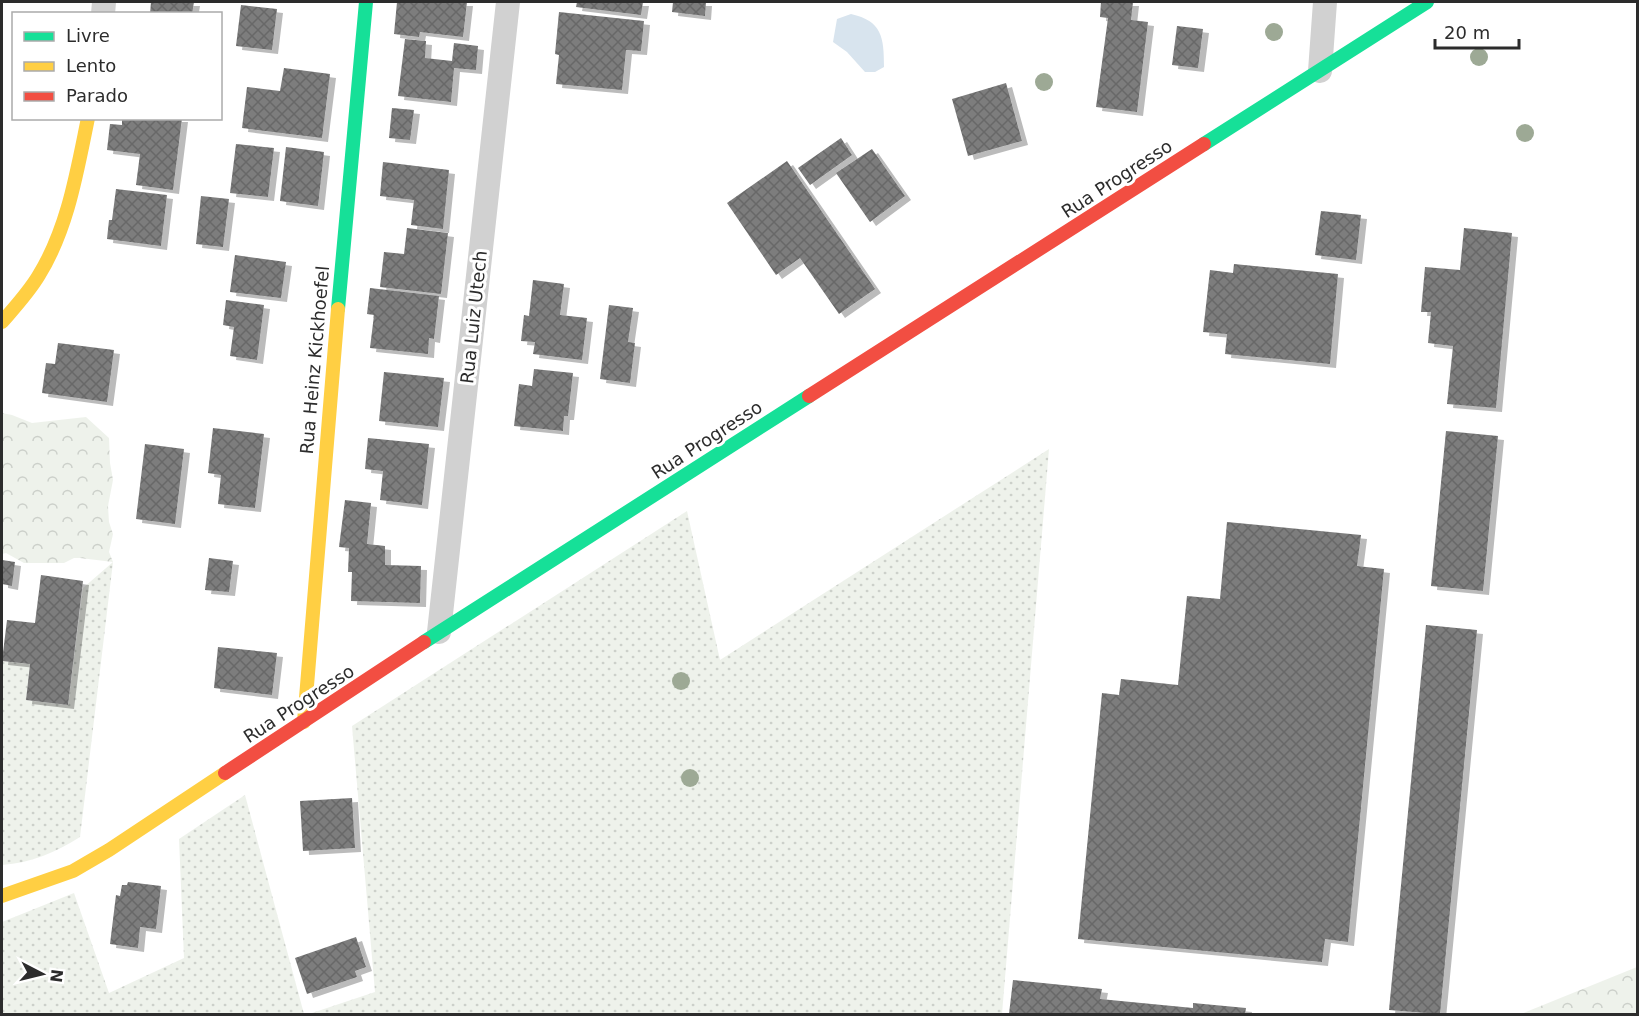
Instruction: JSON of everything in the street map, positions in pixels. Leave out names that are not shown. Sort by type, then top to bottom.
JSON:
[{"type":"street","name":"Rua Heinz Kickhoefel","points":[[304,722],[366,2]]},
{"type":"street","name":"Rua Luiz Utech","points":[[440,632],[508,2]]},
{"type":"street","points":[[1320,70],[1324,2]]},
{"type":"street","name":"Rua Progresso","points":[[2,896],[31,887],[82,865],[440,632],[1427,2]]},
{"type":"street","points":[[2,321],[39,276],[54,248],[65,215],[88,120]]},
{"type":"green space","points":[[2,413],[32,423],[86,417],[109,438],[113,480],[108,506],[109,522],[113,534],[109,552],[113,562],[74,558],[64,563],[24,563],[6,553],[2,554]]},
{"type":"green space","points":[[1049,449],[1002,1014],[309,1014],[375,992],[352,726],[687,511],[720,660]]},
{"type":"green space","points":[[113,562],[80,837],[43,856],[2,865],[2,661],[30,664],[26,700],[68,705],[83,588]]},
{"type":"green space","points":[[245,795],[304,1014],[2,1014],[2,922],[74,893],[109,993],[184,958],[179,839]]},
{"type":"green space","points":[[1637,967],[1637,1014],[1521,1014]]},
{"type":"shaded area","points":[[851,14],[869,21],[875,26],[882,39],[884,67],[875,72],[865,72],[847,52],[833,42],[837,19]]},
{"type":"building","points":[[151,2],[194,2],[192,12],[150,12]]},
{"type":"building","points":[[397,2],[467,2],[463,37],[420,32],[419,37],[394,34]]},
{"type":"building","points":[[577,2],[643,2],[641,15],[576,7]]},
{"type":"building","points":[[673,2],[706,2],[705,16],[672,12]]},
{"type":"building","points":[[1101,2],[1133,2],[1131,20],[1148,22],[1137,112],[1096,107],[1108,18],[1100,17]]},
{"type":"building","points":[[241,5],[277,9],[272,50],[236,46]]},
{"type":"building","points":[[559,12],[644,21],[641,51],[626,50],[622,90],[556,84],[559,55],[555,54]]},
{"type":"building","points":[[1177,26],[1203,29],[1198,68],[1172,65]]},
{"type":"building","points":[[405,39],[426,41],[425,58],[452,61],[454,43],[478,46],[476,70],[454,68],[451,102],[398,96]]},
{"type":"building","points":[[284,68],[330,74],[322,138],[242,128],[247,87],[280,91]]},
{"type":"building","points":[[1006,83],[1022,141],[968,156],[952,99]]},
{"type":"building","points":[[392,108],[414,110],[410,140],[389,138]]},
{"type":"building","points":[[122,120],[182,120],[173,190],[136,185],[140,154],[107,150],[110,124],[122,125]]},
{"type":"building","points":[[841,138],[852,155],[810,185],[798,168]]},
{"type":"building","points":[[236,144],[274,148],[268,197],[230,193]]},
{"type":"building","points":[[286,147],[324,152],[318,206],[280,201]]},
{"type":"building","points":[[872,149],[905,196],[870,222],[836,173]]},
{"type":"building","points":[[787,161],[875,289],[839,314],[800,258],[776,275],[727,203]]},
{"type":"building","points":[[383,162],[449,170],[443,229],[411,225],[414,200],[380,196]]},
{"type":"building","points":[[116,189],[167,195],[161,246],[107,239]]},
{"type":"building","points":[[201,196],[229,199],[223,247],[196,244]]},
{"type":"building","points":[[1321,211],[1361,215],[1356,260],[1315,255]]},
{"type":"building","points":[[407,228],[448,233],[441,294],[380,287],[384,252],[404,254]]},
{"type":"building","points":[[1464,228],[1512,233],[1496,408],[1447,404],[1453,346],[1428,343],[1431,312],[1421,312],[1425,267],[1460,270]]},
{"type":"building","points":[[235,255],[286,262],[281,298],[230,292]]},
{"type":"building","points":[[1234,264],[1338,274],[1330,364],[1225,354],[1227,334],[1203,332],[1210,270],[1233,273]]},
{"type":"building","points":[[533,280],[564,284],[560,315],[587,318],[582,360],[533,354],[535,342],[521,341],[524,315],[529,316]]},
{"type":"building","points":[[370,288],[439,296],[434,339],[429,338],[428,354],[370,348],[374,315],[367,314]]},
{"type":"building","points":[[226,300],[264,305],[257,360],[230,356],[234,327],[223,325]]},
{"type":"building","points":[[609,305],[633,308],[628,342],[635,343],[630,383],[600,379]]},
{"type":"building","points":[[58,343],[114,350],[107,402],[42,393],[46,363],[55,364]]},
{"type":"building","points":[[534,369],[573,373],[568,416],[564,416],[563,431],[514,426],[519,384],[532,386]]},
{"type":"building","points":[[384,372],[444,378],[438,427],[379,421]]},
{"type":"building","points":[[213,428],[264,434],[255,508],[218,504],[221,475],[208,473]]},
{"type":"building","points":[[1446,431],[1498,436],[1483,591],[1431,586]]},
{"type":"building","points":[[368,438],[429,444],[422,505],[380,500],[383,471],[365,469]]},
{"type":"building","points":[[145,444],[184,449],[175,524],[136,519]]},
{"type":"building","points":[[345,500],[371,503],[367,544],[385,546],[385,565],[421,566],[420,603],[351,601],[352,572],[348,572],[349,548],[339,547]]},
{"type":"building","points":[[1227,522],[1361,535],[1357,566],[1384,569],[1348,942],[1325,939],[1322,962],[1078,939],[1102,693],[1119,695],[1121,679],[1178,685],[1187,596],[1220,599]]},
{"type":"building","points":[[209,558],[233,561],[229,592],[205,590]]},
{"type":"building","points":[[2,560],[15,562],[12,586],[2,584]]},
{"type":"building","points":[[41,575],[83,581],[68,705],[26,700],[30,664],[2,661],[7,620],[35,623]]},
{"type":"building","points":[[1426,625],[1477,630],[1440,1014],[1389,1010]]},
{"type":"building","points":[[218,647],[277,653],[272,695],[214,688]]},
{"type":"building","points":[[352,798],[355,848],[303,851],[300,801]]},
{"type":"building","points":[[128,882],[161,886],[156,929],[140,927],[138,948],[110,944],[116,895],[120,896],[122,885],[127,885]]},
{"type":"building","points":[[356,937],[366,967],[355,971],[357,977],[307,994],[295,958]]},
{"type":"building","points":[[1013,980],[1102,989],[1100,999],[1193,1008],[1193,1003],[1246,1008],[1245,1014],[1009,1014]]},
{"type":"traffic: fast","points":[[338,309],[366,2]]},
{"type":"traffic: fast","points":[[1204,144],[1427,2]]},
{"type":"traffic: fast","points":[[424,642],[809,396]]},
{"type":"traffic: slow","points":[[2,322],[22,299],[49,257],[70,199],[88,120]]},
{"type":"traffic: slow","points":[[304,722],[338,309]]},
{"type":"traffic: slow","points":[[2,896],[73,871],[109,850],[225,773]]},
{"type":"traffic: jam","points":[[809,396],[1204,144]]},
{"type":"traffic: jam","points":[[225,773],[424,642]]}]
